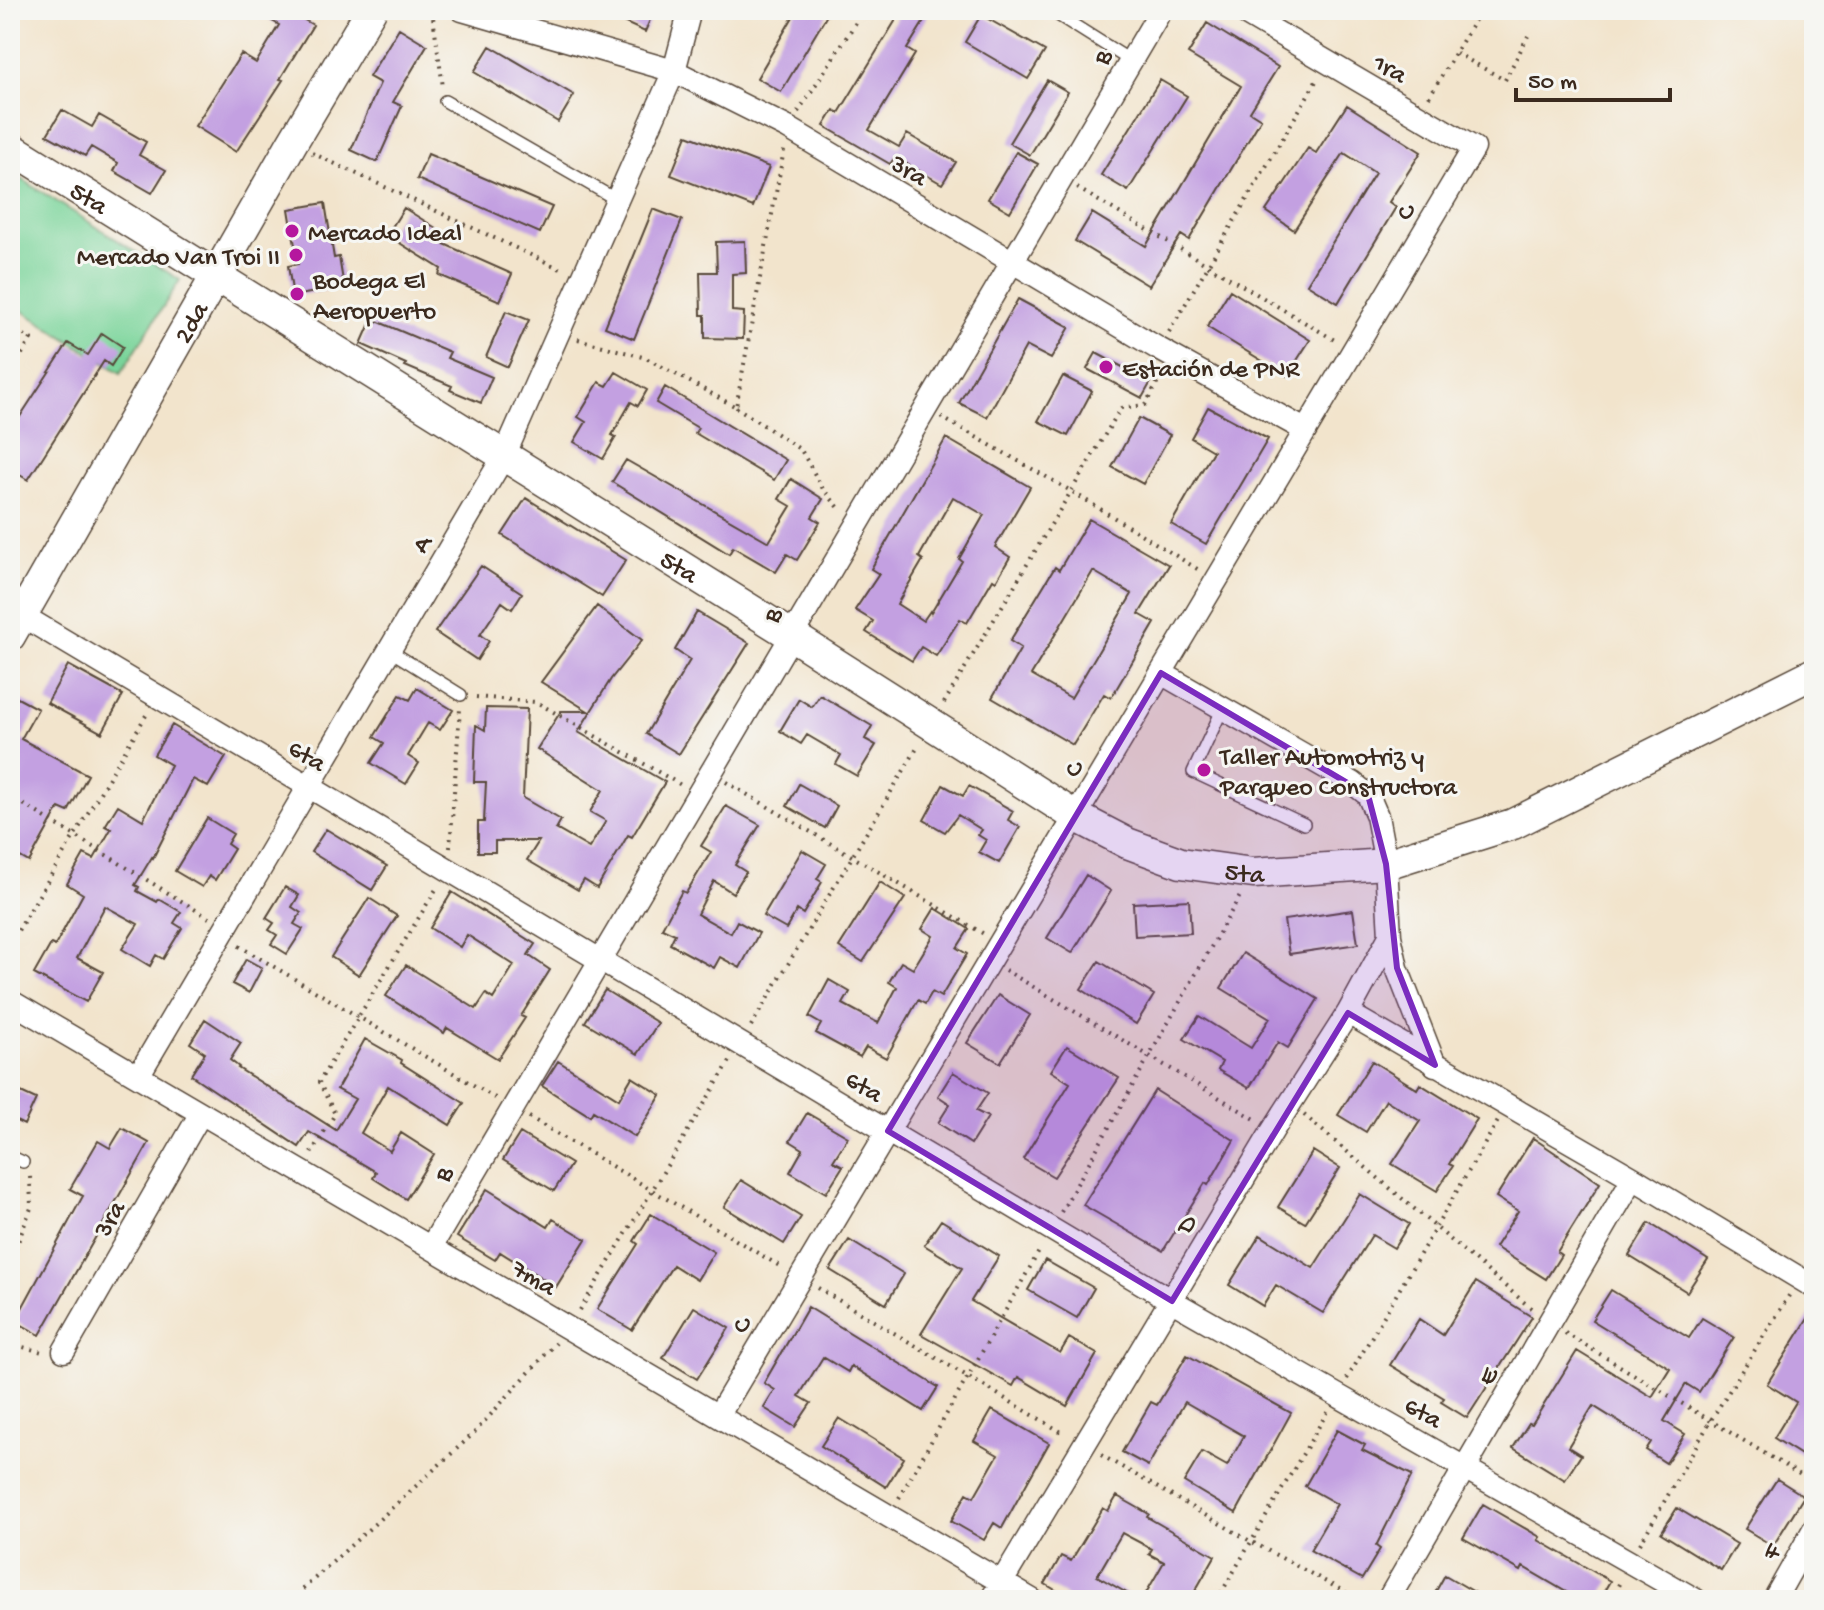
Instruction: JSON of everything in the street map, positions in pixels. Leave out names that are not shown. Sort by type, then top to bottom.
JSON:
[{"type":"street","name":"2da","points":[[14,620],[371,10]]},
{"type":"street","name":"3ra","points":[[462,10],[674,71],[788,128],[1011,262],[1305,430]]},
{"type":"street","name":"A","points":[[138,1076],[504,456],[674,71],[690,10]]},
{"type":"street","name":"B","points":[[431,1247],[1161,10]]},
{"type":"street","name":"1ra","points":[[1239,10],[1474,148]]},
{"type":"street","name":"5ta","points":[[10,147],[1075,816],[1127,843],[1181,863],[1253,873],[1386,864],[1513,824],[1814,673]]},
{"type":"street","name":"C","points":[[718,1416],[1474,148]]},
{"type":"street","points":[[164,244],[196,245],[227,235],[248,221]]},
{"type":"street","name":"6ta","points":[[14,620],[157,696],[1172,1301],[1696,1600]]},
{"type":"street","points":[[1161,673],[1353,783],[1368,795],[1377,816],[1386,864],[1390,936],[1397,968],[1435,1065]]},
{"type":"street","name":"D","points":[[996,1591],[1273,1130],[1348,1013],[1390,936]]},
{"type":"street","name":"7ma","points":[[10,1001],[889,1516],[996,1591],[1032,1600]]},
{"type":"street","points":[[1348,1013],[1807,1283]]},
{"type":"street","name":"3ra","points":[[64,1351],[201,1113]]},
{"type":"street","name":"E","points":[[1388,1600],[1633,1178]]},
{"type":"street","name":"F","points":[[1774,1600],[1814,1529]]},
{"type":"lane","points":[[1050,10],[1131,61]]},
{"type":"lane","points":[[445,101],[617,200]]},
{"type":"lane","points":[[389,650],[461,695]]},
{"type":"lane","points":[[1223,708],[1193,772],[1304,824]]},
{"type":"lane","points":[[10,1156],[23,1162]]},
{"type":"path","points":[[432,10],[445,101]]},
{"type":"path","points":[[736,407],[788,128],[864,10]]},
{"type":"path","points":[[1418,115],[1481,10]]},
{"type":"path","points":[[1456,53],[1505,80],[1528,36]]},
{"type":"path","points":[[291,1600],[473,1434],[569,1328],[1121,408],[1145,405],[1166,352],[1208,265],[1327,62]]},
{"type":"path","points":[[292,143],[582,279]]},
{"type":"path","points":[[1061,178],[1352,351]]},
{"type":"path","points":[[10,327],[31,339],[10,374]]},
{"type":"path","points":[[558,333],[646,358],[736,407],[801,450],[823,489],[856,526]]},
{"type":"path","points":[[925,408],[1071,491],[1216,581]]},
{"type":"path","points":[[301,1171],[335,1114],[319,1082],[448,870],[461,695],[536,702],[697,794]]},
{"type":"path","points":[[10,944],[157,696]]},
{"type":"path","points":[[710,773],[852,856],[1149,1056],[1273,1130]]},
{"type":"path","points":[[10,796],[225,928]]},
{"type":"path","points":[[889,1516],[1253,873]]},
{"type":"path","points":[[1217,1600],[1507,1106]]},
{"type":"path","points":[[10,1263],[31,1208],[31,1176],[23,1162]]},
{"type":"path","points":[[1611,1600],[1711,1420],[1807,1283]]},
{"type":"path","points":[[10,1339],[38,1353],[64,1351]]},
{"type":"highlighted area","points":[[1161,673],[1368,795],[1386,864],[1397,968],[1435,1065],[1348,1013],[1172,1301],[888,1131]]},
{"type":"green space","points":[[20,178],[180,280],[121,373],[10,303],[10,194]]},
{"type":"building","points":[[253,10],[287,10],[313,25],[280,79],[283,80],[236,152],[195,126],[241,54],[256,63],[279,25]]},
{"type":"building","points":[[597,10],[654,10],[645,32]]},
{"type":"building","points":[[797,10],[830,10],[781,92],[757,78]]},
{"type":"building","points":[[902,10],[931,10],[907,49],[915,54],[869,130],[899,147],[907,134],[956,162],[942,184],[895,157],[890,164],[824,126],[834,110],[839,113]]},
{"type":"building","points":[[981,15],[1045,51],[1028,79],[965,42]]},
{"type":"building","points":[[1207,23],[1278,67],[1250,112],[1261,119],[1189,240],[1181,235],[1149,286],[1075,241],[1092,213],[1146,246],[1241,86],[1188,54]]},
{"type":"building","points":[[399,28],[427,45],[393,102],[402,106],[377,162],[351,150],[380,83],[369,77]]},
{"type":"building","points":[[490,46],[574,95],[558,122],[474,72]]},
{"type":"building","points":[[1047,80],[1068,92],[1030,155],[1009,143]]},
{"type":"building","points":[[1160,80],[1187,96],[1128,191],[1101,175]]},
{"type":"building","points":[[1347,105],[1421,152],[1389,202],[1396,207],[1338,303],[1307,284],[1375,173],[1344,153],[1294,230],[1266,211],[1308,148],[1316,153]]},
{"type":"building","points":[[62,110],[92,127],[99,115],[146,142],[139,155],[166,170],[152,193],[114,171],[118,163],[91,147],[85,156],[47,135]]},
{"type":"building","points":[[687,135],[769,167],[753,207],[671,175]]},
{"type":"building","points":[[1016,152],[1038,164],[1010,212],[988,199]]},
{"type":"building","points":[[428,154],[552,207],[540,233],[417,179]]},
{"type":"building","points":[[325,203],[334,258],[339,257],[344,287],[293,296],[288,266],[298,264],[289,209]]},
{"type":"building","points":[[404,208],[447,235],[442,243],[512,274],[500,301],[439,275],[441,269],[387,235]]},
{"type":"building","points":[[653,209],[682,220],[634,339],[605,327]]},
{"type":"building","points":[[745,241],[746,273],[732,274],[732,311],[744,312],[743,339],[705,338],[700,272],[717,272],[716,242]]},
{"type":"building","points":[[1230,290],[1310,340],[1287,376],[1207,327]]},
{"type":"building","points":[[1018,299],[1070,327],[1051,359],[1026,346],[987,417],[959,403]]},
{"type":"building","points":[[506,311],[529,320],[508,367],[486,357]]},
{"type":"building","points":[[372,319],[450,352],[447,358],[492,377],[481,403],[450,390],[452,386],[361,344]]},
{"type":"building","points":[[102,333],[123,347],[111,366],[104,361],[28,480],[10,469],[10,432],[68,343],[88,355]]},
{"type":"building","points":[[1096,353],[1151,382],[1142,398],[1087,369]]},
{"type":"building","points":[[616,372],[647,390],[638,406],[631,402],[612,435],[616,437],[603,459],[574,442],[586,422],[578,417],[599,382],[607,386]]},
{"type":"building","points":[[1063,376],[1092,391],[1068,436],[1038,421]]},
{"type":"building","points":[[665,387],[786,460],[774,480],[695,433],[698,428],[656,403]]},
{"type":"building","points":[[1208,407],[1268,439],[1206,544],[1171,524],[1213,451],[1191,438]]},
{"type":"building","points":[[1139,418],[1170,435],[1143,484],[1112,467]]},
{"type":"building","points":[[946,438],[1030,487],[995,547],[1010,557],[967,623],[960,619],[936,656],[921,647],[912,661],[866,632],[873,621],[855,610],[879,574],[871,569]],"holes":[[[953,497],[984,515],[959,559],[962,561],[931,613],[923,621],[897,604],[923,560],[919,557]]]},
{"type":"building","points":[[626,460],[769,542],[791,506],[779,499],[791,479],[823,499],[812,517],[820,522],[797,560],[787,554],[776,572],[733,547],[729,554],[612,482]]},
{"type":"building","points":[[526,498],[626,560],[602,597],[502,535]]},
{"type":"building","points":[[1089,519],[1169,565],[1139,614],[1155,623],[1111,698],[1104,694],[1073,745],[992,698],[1021,648],[1010,641],[1055,567],[1059,570]],"holes":[[[1093,571],[1132,594],[1071,698],[1031,675]]]},
{"type":"building","points":[[481,566],[522,593],[512,609],[502,602],[480,635],[489,641],[477,660],[435,632]]},
{"type":"building","points":[[597,606],[642,640],[611,679],[578,732],[665,782],[632,837],[628,835],[597,888],[584,880],[578,890],[527,860],[539,841],[495,841],[495,852],[478,852],[478,822],[484,822],[486,782],[474,782],[476,725],[485,730],[486,708],[527,709],[523,798],[561,820],[556,829],[589,848],[606,821],[590,812],[603,790],[537,749],[561,711],[588,711],[541,682]]},
{"type":"building","points":[[697,612],[749,643],[679,754],[646,734],[690,660],[675,650]]},
{"type":"building","points":[[68,665],[123,695],[102,733],[47,703]]},
{"type":"building","points":[[417,688],[453,710],[440,730],[428,723],[408,756],[419,763],[406,784],[371,763],[384,743],[374,737],[400,695],[410,700]]},
{"type":"building","points":[[10,694],[38,709],[21,739],[88,775],[68,812],[59,808],[29,862],[10,851]]},
{"type":"building","points":[[820,695],[872,726],[865,739],[876,745],[857,776],[836,764],[841,755],[807,735],[801,744],[780,731],[799,699],[812,707]]},
{"type":"building","points":[[172,725],[226,757],[208,787],[193,779],[153,858],[135,885],[139,887],[137,891],[181,912],[174,923],[182,928],[163,959],[156,955],[150,966],[122,949],[138,924],[105,906],[77,958],[103,972],[86,1002],[34,974],[51,944],[55,946],[83,894],[67,884],[84,854],[94,859],[111,829],[105,826],[118,805],[143,820],[171,765],[154,755]]},
{"type":"building","points":[[799,784],[837,806],[825,828],[787,806]]},
{"type":"building","points":[[943,785],[963,796],[969,786],[1013,811],[1008,820],[1020,827],[999,863],[979,852],[986,840],[978,835],[982,830],[958,815],[945,832],[924,820]]},
{"type":"building","points":[[726,806],[760,825],[735,865],[746,872],[733,893],[714,881],[697,914],[731,933],[737,921],[759,933],[740,968],[720,957],[714,968],[670,944],[675,934],[662,928],[682,891],[686,893],[711,852],[701,846]]},
{"type":"building","points":[[207,818],[233,834],[227,844],[234,849],[215,880],[209,876],[202,887],[175,871]]},
{"type":"building","points":[[326,829],[387,866],[372,890],[311,852]]},
{"type":"building","points":[[802,850],[826,864],[817,879],[822,882],[803,914],[797,910],[786,929],[763,916]]},
{"type":"building","points":[[1086,875],[1111,891],[1072,953],[1047,938]]},
{"type":"building","points":[[880,882],[905,898],[863,962],[839,947]]},
{"type":"building","points":[[285,887],[299,895],[292,907],[301,913],[294,924],[303,929],[287,954],[271,944],[277,935],[269,930],[274,923],[266,918]]},
{"type":"building","points":[[452,892],[535,944],[528,955],[550,970],[521,1016],[525,1018],[498,1059],[447,1028],[444,1033],[386,996],[406,965],[476,1009],[486,994],[493,999],[514,965],[467,935],[460,947],[430,928]]},
{"type":"building","points":[[369,898],[397,916],[359,975],[331,957]]},
{"type":"building","points":[[1189,900],[1191,933],[1135,936],[1133,903]]},
{"type":"building","points":[[935,908],[969,929],[957,948],[967,954],[941,997],[932,992],[925,1004],[918,1000],[886,1058],[866,1047],[860,1057],[816,1033],[821,1024],[809,1017],[829,980],[850,992],[843,1004],[878,1023],[897,987],[889,982],[901,962],[913,969],[933,936],[922,929]]},
{"type":"building","points":[[1353,910],[1358,944],[1289,954],[1284,920]]},
{"type":"building","points":[[1243,953],[1318,999],[1288,1048],[1278,1042],[1249,1088],[1218,1070],[1222,1062],[1184,1039],[1199,1016],[1251,1048],[1270,1018],[1221,988]]},
{"type":"building","points":[[246,959],[262,968],[249,993],[232,984]]},
{"type":"building","points":[[1099,961],[1154,995],[1136,1024],[1081,989]]},
{"type":"building","points":[[605,990],[658,1023],[638,1054],[585,1022]]},
{"type":"building","points":[[998,995],[1030,1015],[1000,1063],[967,1043]]},
{"type":"building","points":[[205,1019],[241,1043],[230,1060],[238,1068],[336,1130],[355,1099],[337,1089],[365,1039],[402,1060],[401,1063],[464,1103],[450,1125],[388,1086],[361,1133],[390,1151],[401,1133],[434,1154],[406,1199],[373,1178],[376,1172],[309,1132],[299,1147],[191,1075],[205,1053],[190,1043]]},
{"type":"building","points":[[1067,1046],[1119,1078],[1054,1177],[1023,1159],[1070,1083],[1051,1071]]},
{"type":"building","points":[[558,1061],[619,1099],[632,1077],[661,1095],[635,1137],[593,1111],[590,1116],[542,1086]]},
{"type":"building","points":[[1372,1061],[1417,1089],[1420,1084],[1477,1119],[1449,1164],[1453,1166],[1437,1191],[1392,1164],[1420,1121],[1386,1100],[1366,1132],[1338,1115]]},
{"type":"building","points":[[953,1072],[988,1093],[976,1111],[988,1117],[971,1144],[938,1123],[950,1104],[938,1096]]},
{"type":"building","points":[[10,1087],[36,1099],[24,1125],[10,1118]]},
{"type":"building","points":[[1155,1090],[1234,1140],[1163,1251],[1083,1205]]},
{"type":"building","points":[[807,1113],[848,1137],[833,1161],[843,1166],[826,1193],[790,1172],[803,1149],[790,1141]]},
{"type":"building","points":[[122,1128],[149,1143],[40,1335],[15,1321],[83,1196],[70,1189],[98,1141],[110,1148]]},
{"type":"building","points":[[520,1133],[571,1164],[554,1191],[503,1160]]},
{"type":"building","points":[[1533,1138],[1600,1183],[1557,1252],[1561,1255],[1546,1279],[1495,1247],[1518,1211],[1496,1197]]},
{"type":"building","points":[[1313,1151],[1340,1168],[1305,1223],[1278,1207]]},
{"type":"building","points":[[741,1180],[801,1217],[784,1244],[724,1207]]},
{"type":"building","points":[[487,1189],[548,1227],[553,1219],[586,1239],[556,1287],[500,1252],[495,1260],[457,1237]]},
{"type":"building","points":[[1360,1194],[1409,1224],[1394,1248],[1372,1235],[1323,1313],[1276,1285],[1263,1306],[1229,1285],[1260,1235],[1313,1268]]},
{"type":"building","points":[[651,1214],[714,1252],[697,1280],[673,1265],[632,1330],[597,1309],[638,1244],[634,1241]]},
{"type":"building","points":[[941,1220],[999,1256],[971,1301],[1060,1353],[1069,1338],[1097,1354],[1067,1406],[1018,1377],[1013,1386],[921,1334],[962,1268],[924,1245]]},
{"type":"building","points":[[1649,1223],[1708,1260],[1687,1292],[1629,1256]]},
{"type":"building","points":[[849,1240],[904,1274],[886,1304],[830,1270]]},
{"type":"building","points":[[1045,1260],[1094,1288],[1077,1318],[1028,1290]]},
{"type":"building","points":[[1476,1282],[1532,1317],[1467,1418],[1441,1402],[1444,1398],[1390,1365],[1419,1319],[1443,1335]]},
{"type":"building","points":[[1611,1290],[1689,1338],[1702,1318],[1734,1337],[1699,1392],[1686,1384],[1664,1421],[1685,1434],[1666,1463],[1646,1450],[1651,1442],[1593,1406],[1568,1447],[1581,1455],[1565,1480],[1513,1448],[1529,1423],[1532,1424],[1577,1351],[1652,1397],[1670,1368],[1592,1320]]},
{"type":"building","points":[[694,1307],[729,1328],[697,1379],[663,1358]]},
{"type":"building","points":[[808,1307],[938,1387],[923,1411],[851,1366],[848,1372],[823,1357],[799,1396],[811,1403],[795,1427],[764,1408],[775,1390],[764,1383]]},
{"type":"building","points":[[1814,1309],[1814,1449],[1808,1459],[1774,1438],[1796,1402],[1767,1384]]},
{"type":"building","points":[[1187,1355],[1291,1413],[1236,1513],[1184,1482],[1202,1452],[1227,1466],[1244,1436],[1185,1402],[1148,1466],[1122,1452],[1151,1402],[1157,1405]]},
{"type":"building","points":[[992,1410],[1049,1443],[1002,1528],[994,1523],[984,1540],[951,1521],[967,1493],[974,1497],[998,1455],[974,1441]]},
{"type":"building","points":[[839,1418],[904,1458],[886,1487],[821,1446]]},
{"type":"building","points":[[1337,1430],[1365,1445],[1362,1450],[1412,1475],[1376,1546],[1380,1549],[1362,1579],[1310,1550],[1337,1504],[1305,1486]]},
{"type":"building","points":[[1777,1479],[1804,1496],[1773,1546],[1745,1529]]},
{"type":"building","points":[[1117,1496],[1215,1556],[1190,1600],[1142,1600],[1164,1562],[1149,1554],[1152,1549],[1122,1533],[1097,1576],[1139,1600],[1073,1600],[1045,1584],[1061,1556],[1071,1561],[1103,1508],[1108,1511]]},
{"type":"building","points":[[1483,1504],[1610,1581],[1599,1600],[1580,1600],[1523,1567],[1521,1571],[1463,1538]]},
{"type":"building","points":[[1677,1508],[1737,1544],[1721,1570],[1661,1533]]},
{"type":"building","points":[[1445,1575],[1488,1600],[1431,1600]]},
{"type":"place","name":"Mercado Ideal","points":[[292,231]]},
{"type":"place","name":"Mercado Van Troi II","points":[[296,255]]},
{"type":"place","name":"Bodega El Aeropuerto","points":[[297,294]]},
{"type":"place","name":"Estación de PNR","points":[[1106,367]]},
{"type":"place","name":"Taller Automotriz y Parqueo Constructora","points":[[1204,770]]}]
